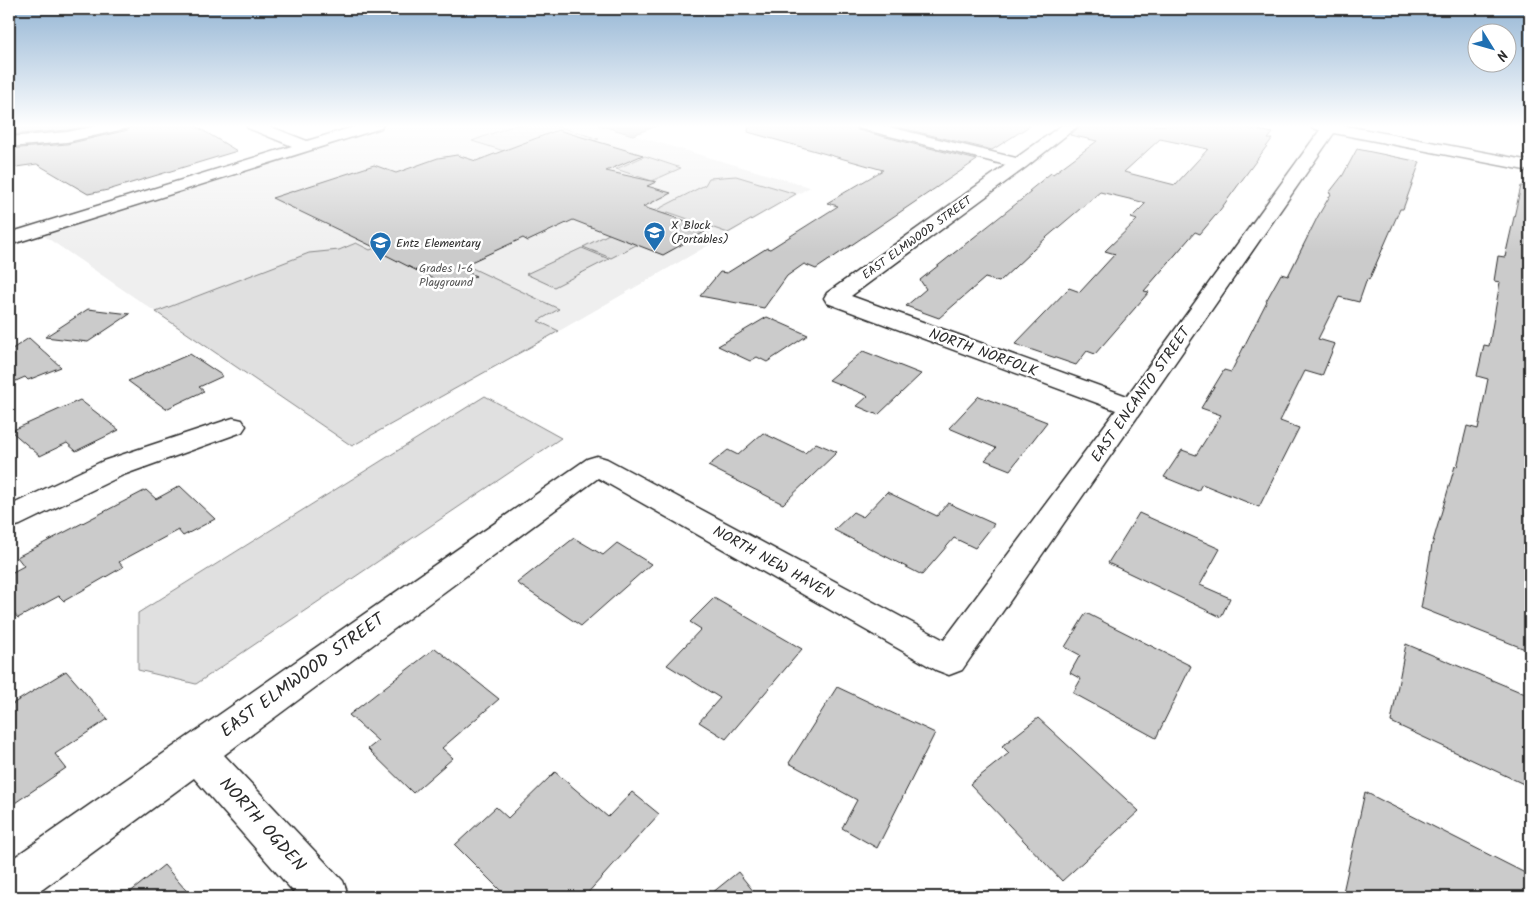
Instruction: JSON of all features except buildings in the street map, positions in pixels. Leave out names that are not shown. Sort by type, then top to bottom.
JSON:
[{"type":"street","points":[[9,239],[240,167]]},
{"type":"street","name":"EAST ELMWOOD STREET","points":[[835,298],[1015,167]]},
{"type":"street","name":"EAST ENCANTO STREET","points":[[949,660],[1132,408],[1295,167]]},
{"type":"street","name":"NORTH NORFOLK","points":[[835,298],[1132,408]]},
{"type":"street","points":[[9,518],[112,468],[233,426]]},
{"type":"street","name":"EAST ELMWOOD STREET","points":[[9,887],[597,466]]},
{"type":"street","name":"NORTH NEW HAVEN","points":[[597,466],[949,660]]},
{"type":"street","name":"NORTH OGDEN","points":[[196,753],[327,897]]},
{"type":"shaded area","name":"Entz Elementary","points":[[257,167],[743,167],[810,187],[559,331],[352,446],[43,235]]},
{"type":"green space","points":[[620,167],[681,168],[652,181],[616,169]]},
{"type":"green space","points":[[736,176],[796,194],[728,233],[668,212],[646,223],[637,220],[705,185],[709,178]]},
{"type":"green space","points":[[631,223],[659,233],[611,258],[583,247]]},
{"type":"green space","name":"Grades 1-6 Playground","points":[[404,236],[559,309],[538,321],[559,331],[352,446],[156,312],[309,253],[339,250],[356,243],[370,250]]},
{"type":"green space","points":[[582,248],[609,259],[554,287],[526,274]]},
{"type":"green space","points":[[485,396],[561,438],[196,684],[138,670],[138,613]]},
{"type":"place","name":"X Block (Portables)","points":[[655,251]]},
{"type":"place","name":"Entz Elementary","points":[[380,262]]}]
